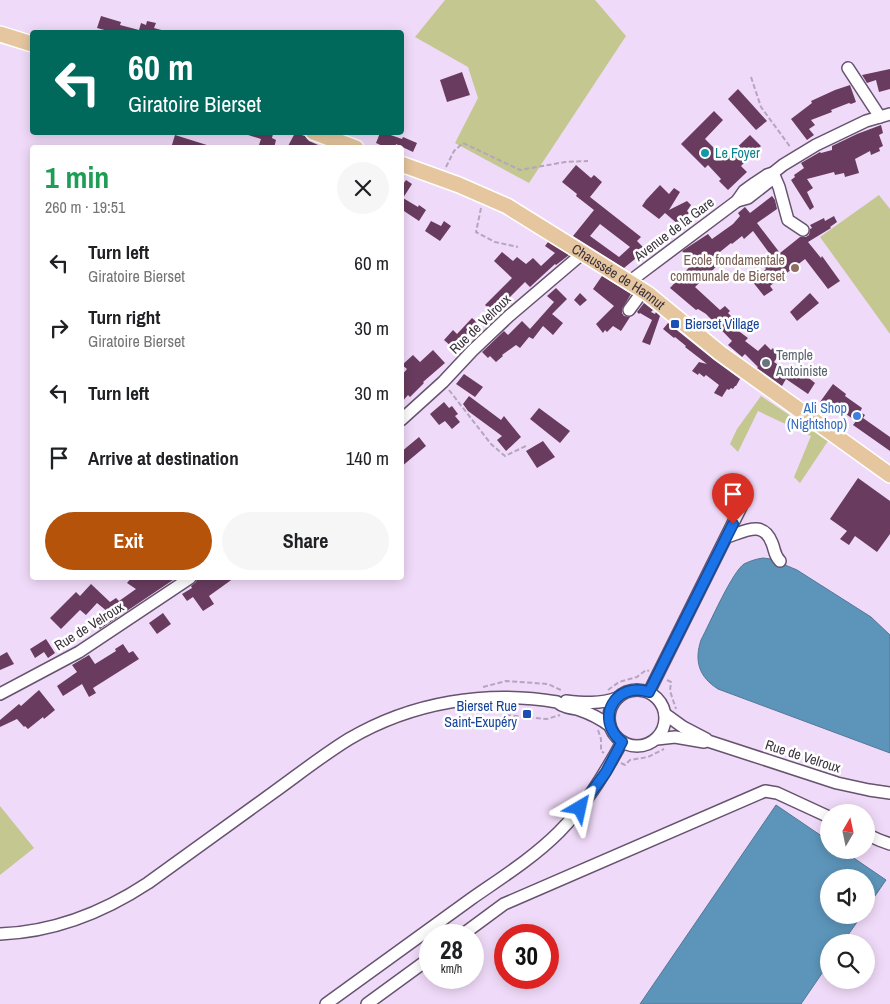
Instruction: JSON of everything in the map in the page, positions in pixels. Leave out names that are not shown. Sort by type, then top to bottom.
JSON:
[{"type":"main road","points":[[0,34],[30,43]]},
{"type":"main road","points":[[321,135],[348,145]]},
{"type":"main road","name":"Chaussée de Hannut","points":[[404,165],[507,206],[630,282],[720,353],[890,475]]},
{"type":"street","points":[[848,68],[885,115]]},
{"type":"street","name":"Avenue de la Gare","points":[[630,282],[736,201],[744,191],[768,175],[773,174],[783,165],[816,145],[866,120],[885,115]]},
{"type":"street","points":[[773,174],[779,186],[788,220],[804,230]]},
{"type":"street","name":"Rue de Velroux","points":[[404,417],[443,382],[472,350],[509,316],[583,253]]},
{"type":"street","points":[[629,310],[643,291]]},
{"type":"street","points":[[649,692],[746,498]]},
{"type":"street","points":[[726,536],[753,528],[764,531],[772,541],[775,556],[780,561]]},
{"type":"street","name":"Rue de Velroux","points":[[0,694],[79,652],[187,580]]},
{"type":"street","points":[[636,690],[649,692],[671,712],[662,732],[657,738],[649,744],[631,746],[622,742],[612,733],[608,719],[609,711],[612,704],[622,694],[636,690]]},
{"type":"street","points":[[0,934],[44,928],[76,920],[122,899],[148,883],[348,739],[386,720],[424,707],[472,699],[520,698],[557,702],[563,700],[596,703],[617,698]]},
{"type":"street","points":[[557,702],[597,717],[610,726]]},
{"type":"street","name":"Rue de Velroux","points":[[671,712],[676,723],[706,739],[708,742]]},
{"type":"street","name":"Rue de Velroux","points":[[657,738],[674,737],[708,742],[837,783],[890,793]]},
{"type":"street","points":[[326,1004],[519,865],[550,840],[588,798],[606,772],[622,742]]},
{"type":"street","points":[[477,924],[504,904],[765,790],[777,793],[820,812]]},
{"type":"street","points":[[875,838],[890,844]]},
{"type":"street","points":[[367,1004],[419,966]]},
{"type":"path","points":[[751,77],[761,107],[797,156]]},
{"type":"path","points":[[440,178],[454,151],[462,143],[520,170],[565,162],[588,161]]},
{"type":"path","points":[[483,196],[476,232],[495,242],[518,247]]},
{"type":"path","points":[[443,382],[491,444],[505,456],[528,445]]},
{"type":"path","points":[[604,692],[619,682],[638,677],[646,670]]},
{"type":"path","points":[[477,688],[506,680],[548,684],[568,694]]},
{"type":"path","points":[[670,682],[671,712]]},
{"type":"path","points":[[506,715],[547,719],[563,715]]},
{"type":"path","points":[[596,728],[601,739],[601,751]]},
{"type":"path","points":[[625,765],[634,759],[648,757],[669,748]]},
{"type":"green space","points":[[445,0],[595,0],[626,36],[529,183],[455,143],[478,98],[468,67],[415,37]]},
{"type":"green space","points":[[879,195],[890,209],[890,334],[820,237]]},
{"type":"green space","points":[[761,396],[828,441],[800,483],[794,477],[811,436],[758,411],[738,452],[730,444],[737,429]]},
{"type":"green space","points":[[0,806],[34,848],[0,875]]},
{"type":"water","points":[[763,558],[771,559],[797,570],[871,617],[890,635],[890,753],[718,689],[702,674],[698,662],[701,640],[721,599],[733,577],[744,564]]},
{"type":"water","points":[[776,805],[820,835],[820,859],[855,859],[870,869],[820,869],[820,924],[856,924],[849,934],[820,934],[820,976],[801,1004],[640,1004]]},
{"type":"water","points":[[875,872],[886,880],[875,896]]},
{"type":"building","points":[[101,16],[121,22],[120,25],[139,30],[104,30],[97,28]]},
{"type":"building","points":[[147,21],[156,23],[154,28],[161,30],[139,30],[141,23],[146,25]]},
{"type":"building","points":[[890,69],[890,89],[879,92],[876,80],[867,83],[862,75]]},
{"type":"building","points":[[462,72],[470,95],[447,102],[440,80]]},
{"type":"building","points":[[850,85],[856,102],[831,110],[832,112],[811,120],[815,125],[809,129],[814,135],[807,140],[791,119],[812,103],[811,101]]},
{"type":"building","points":[[738,89],[767,121],[756,130],[728,99]]},
{"type":"building","name":"Le Foyer","points":[[714,111],[723,120],[705,139],[725,159],[750,135],[761,146],[741,166],[747,172],[728,190],[708,165],[705,168],[681,144]]},
{"type":"building","points":[[881,125],[883,133],[879,135],[883,146],[879,148],[880,151],[871,155],[870,151],[855,159],[859,173],[845,177],[844,173],[835,175],[834,172],[807,179],[813,188],[807,192],[814,207],[810,210],[791,180],[795,177],[794,175],[804,168],[801,163],[820,152],[832,150],[832,146],[857,134]]},
{"type":"building","points":[[175,135],[207,145],[172,145]]},
{"type":"building","points":[[248,135],[273,135],[272,138],[276,140],[275,145],[259,145],[261,139]]},
{"type":"building","points":[[294,135],[302,135],[318,145],[289,145]]},
{"type":"building","points":[[379,135],[391,135],[402,139],[403,137],[417,143],[413,152],[404,148],[404,145],[380,145],[376,143]]},
{"type":"building","points":[[576,165],[591,178],[594,175],[602,182],[590,197],[641,237],[637,241],[646,250],[624,268],[573,236],[594,210],[562,182]],"holes":[[[600,224],[630,247],[619,257],[590,236]]]},
{"type":"building","points":[[406,180],[412,184],[404,196],[404,183]]},
{"type":"building","points":[[660,185],[669,194],[674,188],[680,192],[669,210],[687,201],[691,205],[687,211],[689,213],[679,225],[665,213],[659,219],[642,206]]},
{"type":"building","points":[[772,196],[777,209],[757,223],[780,253],[800,237],[809,235],[812,228],[810,225],[824,218],[825,221],[834,216],[837,222],[831,228],[808,242],[821,258],[822,256],[840,281],[828,289],[805,259],[770,286],[773,290],[764,296],[752,281],[766,269],[763,265],[772,257],[753,231],[744,239],[742,236],[731,243],[715,256],[720,263],[695,287],[720,310],[725,306],[730,311],[728,313],[739,327],[736,329],[748,338],[745,341],[758,351],[765,344],[771,350],[776,348],[781,352],[774,362],[795,376],[803,365],[809,369],[805,375],[815,383],[808,394],[786,379],[782,386],[757,368],[745,354],[742,357],[728,345],[732,341],[706,314],[698,309],[696,310],[670,288],[694,262],[682,251],[708,234],[712,239],[733,224],[740,216],[738,213],[745,207],[750,213]]},
{"type":"building","points":[[404,199],[426,210],[419,221],[404,211]]},
{"type":"building","points":[[431,221],[441,226],[444,221],[451,226],[440,241],[425,231]]},
{"type":"building","points":[[659,238],[664,244],[655,252],[650,247]]},
{"type":"building","points":[[548,242],[569,255],[555,264],[530,287],[525,282],[508,299],[512,303],[497,315],[485,305],[512,278],[494,261],[502,252],[513,261],[517,257],[526,264],[533,258],[541,266],[555,253],[545,246]]},
{"type":"building","points":[[602,276],[631,294],[622,309],[624,316],[630,317],[621,331],[613,326],[603,333],[596,324],[614,306],[593,289]]},
{"type":"building","points":[[556,288],[567,299],[552,314],[563,323],[553,335],[543,326],[533,339],[529,337],[520,348],[516,345],[496,362],[482,352],[504,331],[508,335],[522,321],[530,329],[554,302],[547,296]]},
{"type":"building","points":[[580,293],[587,300],[580,306],[574,300]]},
{"type":"building","points":[[810,293],[819,303],[797,321],[790,312]]},
{"type":"building","points":[[644,303],[653,310],[651,312],[655,314],[656,312],[660,316],[650,345],[642,342],[652,320],[637,312]]},
{"type":"building","points":[[472,318],[480,325],[470,336],[467,334],[453,348],[444,340],[453,330],[457,334]]},
{"type":"building","points":[[668,323],[740,379],[736,386],[733,389],[727,389],[722,397],[714,393],[719,385],[706,375],[704,377],[692,371],[699,362],[707,364],[663,329]]},
{"type":"building","points":[[433,350],[445,363],[423,382],[410,397],[408,395],[404,400],[404,372],[407,369],[404,367],[404,363],[413,355],[420,362]]},
{"type":"building","points":[[464,374],[483,387],[475,397],[456,384]]},
{"type":"building","points":[[833,384],[846,394],[845,396],[862,408],[860,412],[865,415],[863,418],[890,437],[890,451],[853,425],[856,421],[837,408],[834,412],[820,402]]},
{"type":"building","points":[[469,396],[501,420],[504,416],[521,437],[506,451],[497,440],[502,436],[468,411],[463,404]]},
{"type":"building","points":[[444,402],[449,408],[452,406],[458,414],[455,416],[460,422],[452,429],[445,421],[439,425],[430,414]]},
{"type":"building","points":[[539,408],[570,431],[560,443],[530,419]]},
{"type":"building","points":[[419,437],[426,446],[404,464],[404,450]]},
{"type":"building","points":[[543,441],[555,457],[537,468],[526,451]]},
{"type":"building","points":[[858,478],[890,501],[890,534],[877,552],[855,536],[849,545],[840,539],[847,531],[830,519]]},
{"type":"building","points":[[129,580],[173,580],[100,629],[96,624],[108,612],[97,603],[86,615],[80,610],[61,629],[50,618],[76,592],[80,596],[91,584],[110,602],[116,598],[119,601],[136,589],[127,583]]},
{"type":"building","points":[[196,580],[231,580],[209,596],[214,604],[203,611],[193,597],[187,601],[182,594],[192,588],[191,586]]},
{"type":"building","points":[[163,613],[171,624],[157,634],[149,623]]},
{"type":"building","points":[[46,639],[55,653],[48,658],[44,652],[35,658],[30,649]]},
{"type":"building","points":[[123,644],[129,653],[133,651],[139,659],[93,688],[96,693],[89,697],[82,684],[63,696],[57,686],[77,672],[72,665],[89,655],[95,664],[116,651],[115,649]]},
{"type":"building","points":[[7,652],[14,664],[0,670],[0,656]]},
{"type":"building","points":[[39,690],[55,710],[28,729],[17,719],[0,727],[0,720],[19,704],[21,706]]},
{"type":"place","name":"Le Foyer","points":[[705,153]]},
{"type":"place","name":"Ecole fondamentale communale de Bierset","points":[[795,268]]},
{"type":"place","name":"Bierset Village","points":[[675,324]]},
{"type":"place","name":"Temple Antoiniste","points":[[766,363]]},
{"type":"place","name":"Ali Shop (Nightshop)","points":[[857,416]]},
{"type":"place","name":"Bierset Rue Saint-Exupéry","points":[[527,714]]},
{"type":"route","points":[[580,808],[606,772],[622,742],[612,733],[608,719],[612,704],[622,694],[629,691],[643,690],[649,692],[733,524]]}]
